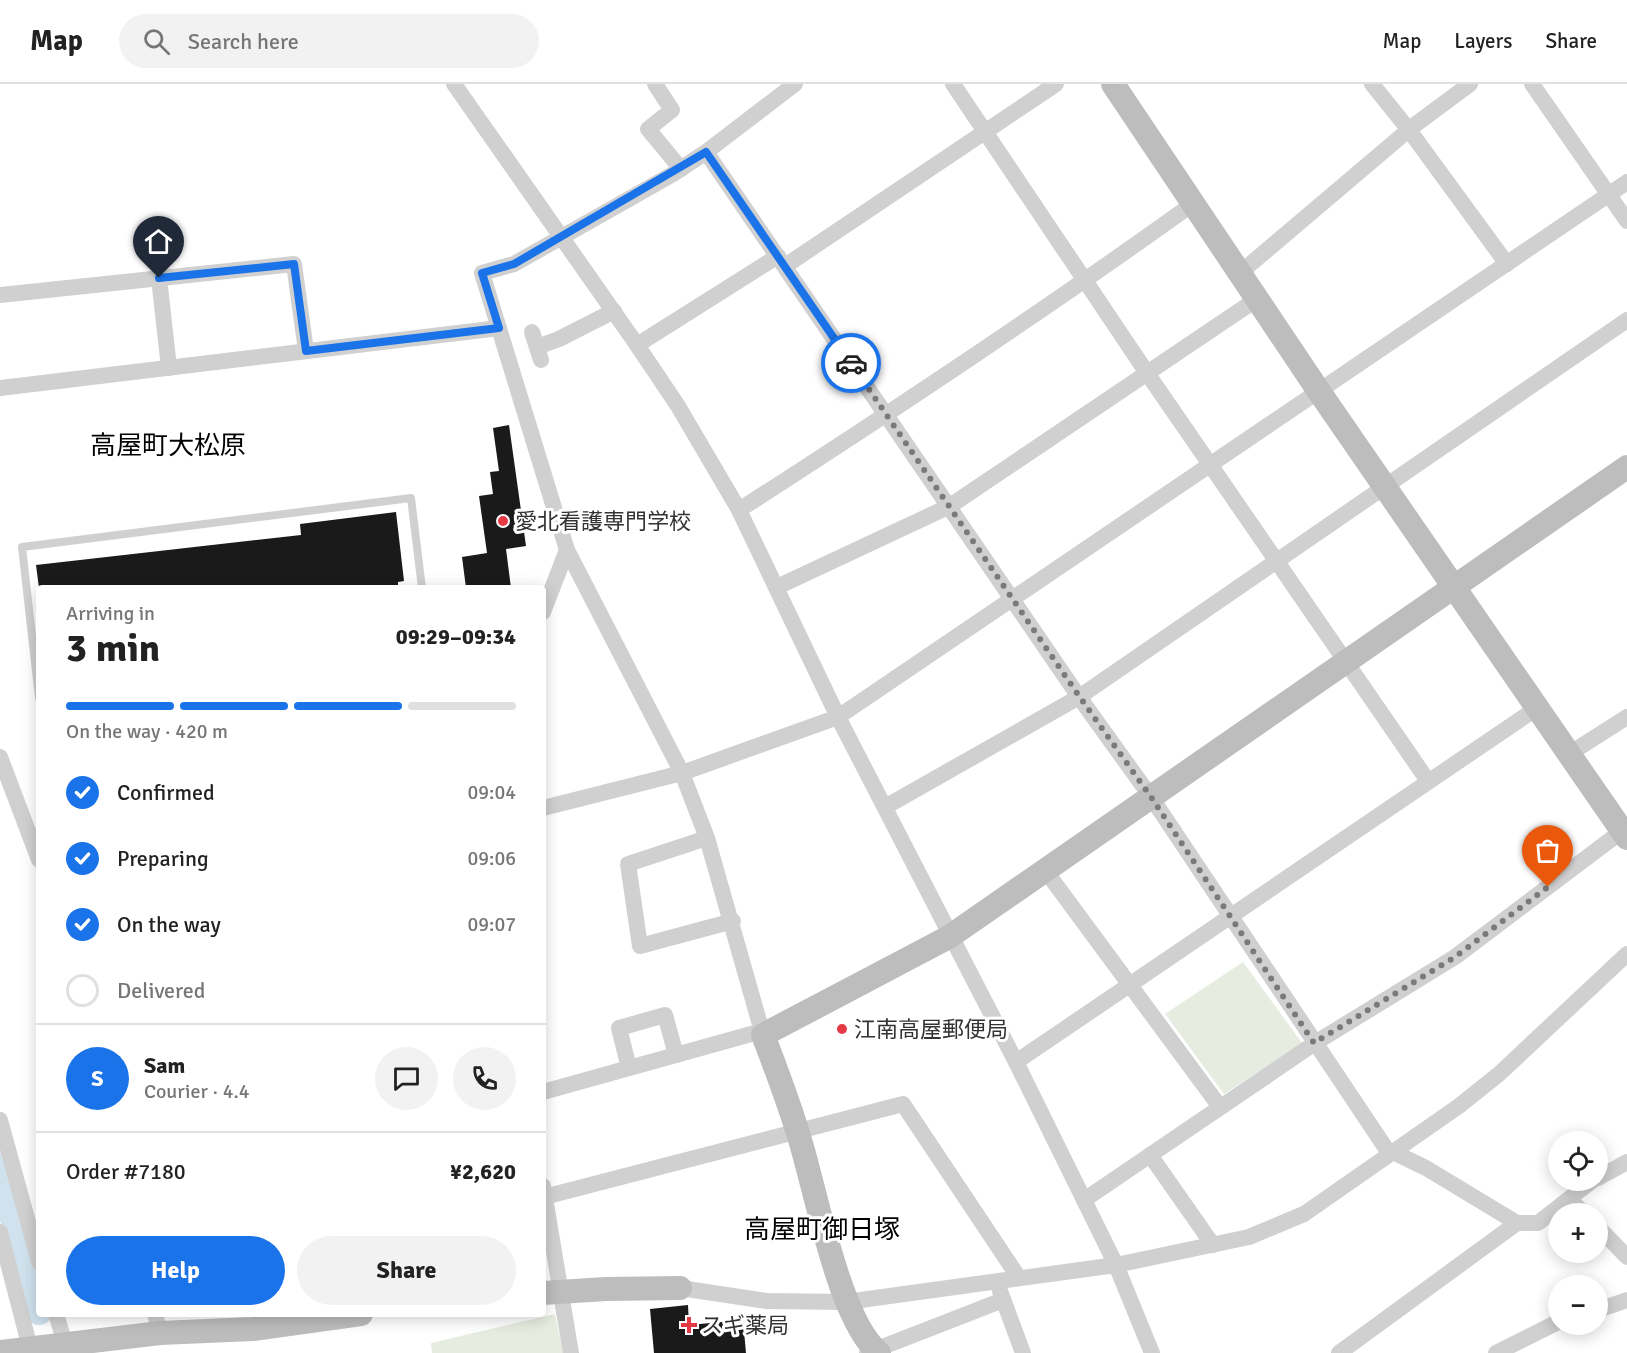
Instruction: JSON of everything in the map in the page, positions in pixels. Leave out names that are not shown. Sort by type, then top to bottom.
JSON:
[{"type":"street","points":[[454,84],[678,406],[739,510],[838,717],[949,937],[1016,1062],[1116,1265],[1152,1353]]},
{"type":"street","points":[[655,84],[669,102],[672,110],[648,129],[681,169]]},
{"type":"street","points":[[795,84],[681,169],[514,264],[482,273],[567,550],[682,773],[707,838],[733,921],[763,1033],[797,1131],[846,1302],[864,1338],[873,1352],[1003,1299]]},
{"type":"street","points":[[953,84],[1147,373],[1428,781]]},
{"type":"street","points":[[637,345],[782,261],[1056,84]]},
{"type":"street","points":[[1084,1200],[1314,1043],[1455,957],[1623,828],[1569,754],[1318,390],[1113,84]]},
{"type":"street","points":[[1372,84],[1409,130],[1507,264]]},
{"type":"street","points":[[1240,273],[1409,130],[1470,84]]},
{"type":"street","points":[[1532,84],[1627,221]]},
{"type":"street","points":[[706,152],[1012,599],[1151,797],[1314,1043],[1390,1152],[1426,1168],[1517,1223],[1538,1223],[1580,1191]]},
{"type":"street","points":[[546,807],[682,773],[838,717],[1627,182]]},
{"type":"street","points":[[739,510],[887,415],[1086,281],[1194,203]]},
{"type":"street","points":[[0,295],[294,264],[306,351]]},
{"type":"street","points":[[159,278],[170,368]]},
{"type":"street","points":[[777,587],[950,507],[1257,299]]},
{"type":"street","points":[[537,346],[559,339],[614,311]]},
{"type":"street","points":[[885,807],[1079,696],[1386,488],[1627,320]]},
{"type":"street","points":[[0,388],[499,328]]},
{"type":"street","points":[[546,1091],[763,1033],[949,937],[1627,467]]},
{"type":"street","points":[[546,604],[567,550]]},
{"type":"street","points":[[1016,1062],[1537,708]]},
{"type":"street","points":[[1569,754],[1627,717]]},
{"type":"street","points":[[0,757],[34,831]]},
{"type":"street","points":[[707,838],[628,864],[640,946],[733,921]]},
{"type":"street","points":[[1045,870],[1131,983],[1220,1107]]},
{"type":"street","points":[[552,1293],[680,1288],[767,1301],[846,1302],[1116,1265],[1249,1237],[1304,1214],[1459,1106],[1499,1074],[1627,954]]},
{"type":"street","points":[[629,1068],[619,1028],[665,1015],[676,1055]]},
{"type":"street","points":[[546,1191],[903,1104],[1019,1278]]},
{"type":"street","points":[[0,1120],[36,1251]]},
{"type":"street","points":[[1150,1155],[1213,1245]]},
{"type":"street","points":[[1608,1172],[1627,1162]]},
{"type":"street","points":[[1570,1199],[1574,1203]]},
{"type":"street","points":[[546,1216],[552,1293],[571,1353]]},
{"type":"street","points":[[1339,1353],[1517,1223]]},
{"type":"street","points":[[0,1233],[30,1348]]},
{"type":"street","points":[[1608,1237],[1627,1257]]},
{"type":"street","points":[[996,1282],[1023,1353]]},
{"type":"street","points":[[1608,1307],[1627,1300]]},
{"type":"street","points":[[57,1317],[67,1349]]},
{"type":"street","points":[[0,1352],[30,1348],[67,1349],[158,1324],[253,1329],[339,1317]]},
{"type":"street","points":[[1496,1353],[1548,1327]]},
{"type":"lane","points":[[36,671],[22,547],[411,498],[422,585]]},
{"type":"shaded area","points":[[1243,962],[1302,1043],[1224,1094],[1165,1014]]},
{"type":"shaded area","points":[[555,1314],[563,1353],[432,1353],[431,1343]]},
{"type":"building","name":"愛北看護専門学校","points":[[509,425],[526,546],[506,549],[511,585],[466,585],[462,557],[487,553],[479,496],[493,494],[490,472],[499,471],[493,428]]},
{"type":"building","points":[[396,512],[404,581],[398,582],[398,585],[39,585],[36,565],[301,535],[300,524]]},
{"type":"building","points":[[688,1305],[689,1325],[743,1320],[746,1353],[654,1353],[650,1309]]},
{"type":"waterway","points":[[0,1167],[36,1300]]},
{"type":"way so far","points":[[851,363],[1151,797],[1314,1043],[1455,957],[1548,887]]},
{"type":"place","name":"愛北看護専門学校","points":[[503,521]]},
{"type":"place","name":"江南高屋郵便局","points":[[842,1029]]},
{"type":"place","name":"スギ薬局","points":[[689,1325]]},
{"type":"district","name":"高屋町大松原","points":[[168,446]]},
{"type":"district","name":"高屋町御日塚","points":[[822,1230]]},
{"type":"route","points":[[159,278],[294,264],[306,351],[499,328],[482,273],[514,264],[673,174],[706,152],[851,363]]}]
